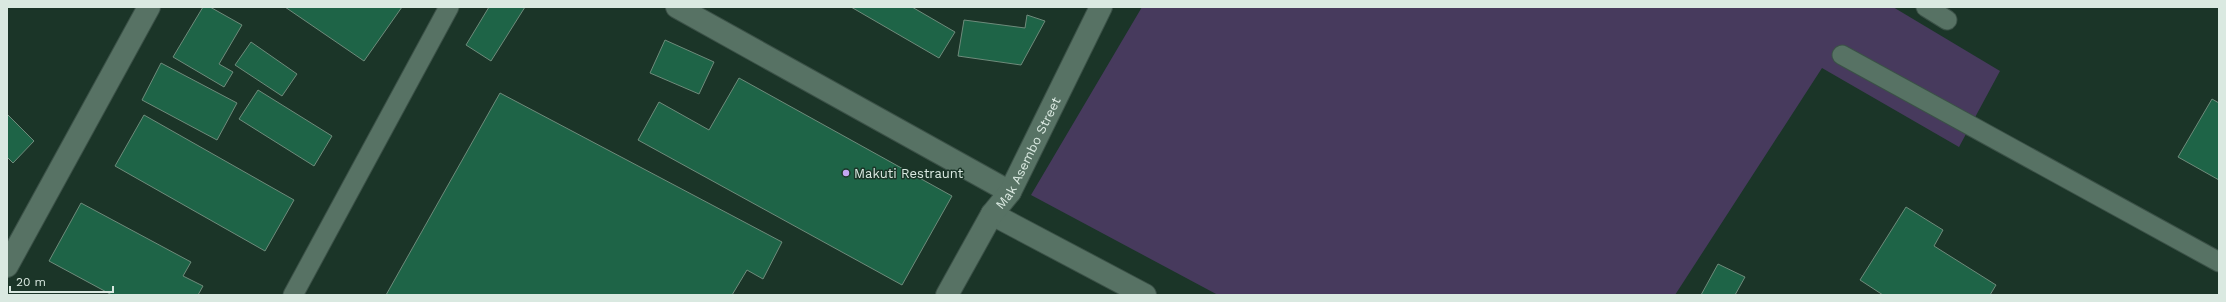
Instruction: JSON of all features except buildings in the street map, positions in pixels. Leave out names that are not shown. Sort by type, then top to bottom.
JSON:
[{"type":"street","points":[[7,266],[149,7]]},
{"type":"street","points":[[677,7],[1010,192]]},
{"type":"street","name":"Mak Asembo Street","points":[[947,295],[992,214],[1010,192],[1101,7]]},
{"type":"street","points":[[992,214],[1145,295]]},
{"type":"lane","points":[[293,295],[449,7]]},
{"type":"lane","points":[[1926,7],[1947,20]]},
{"type":"lane","points":[[1842,55],[2219,262]]},
{"type":"shaded area","points":[[1142,7],[1893,7],[2000,71],[1959,147],[1822,68],[1675,295],[1218,295],[1031,195]]},
{"type":"place","name":"Makuti Restraunt","points":[[846,173]]}]
